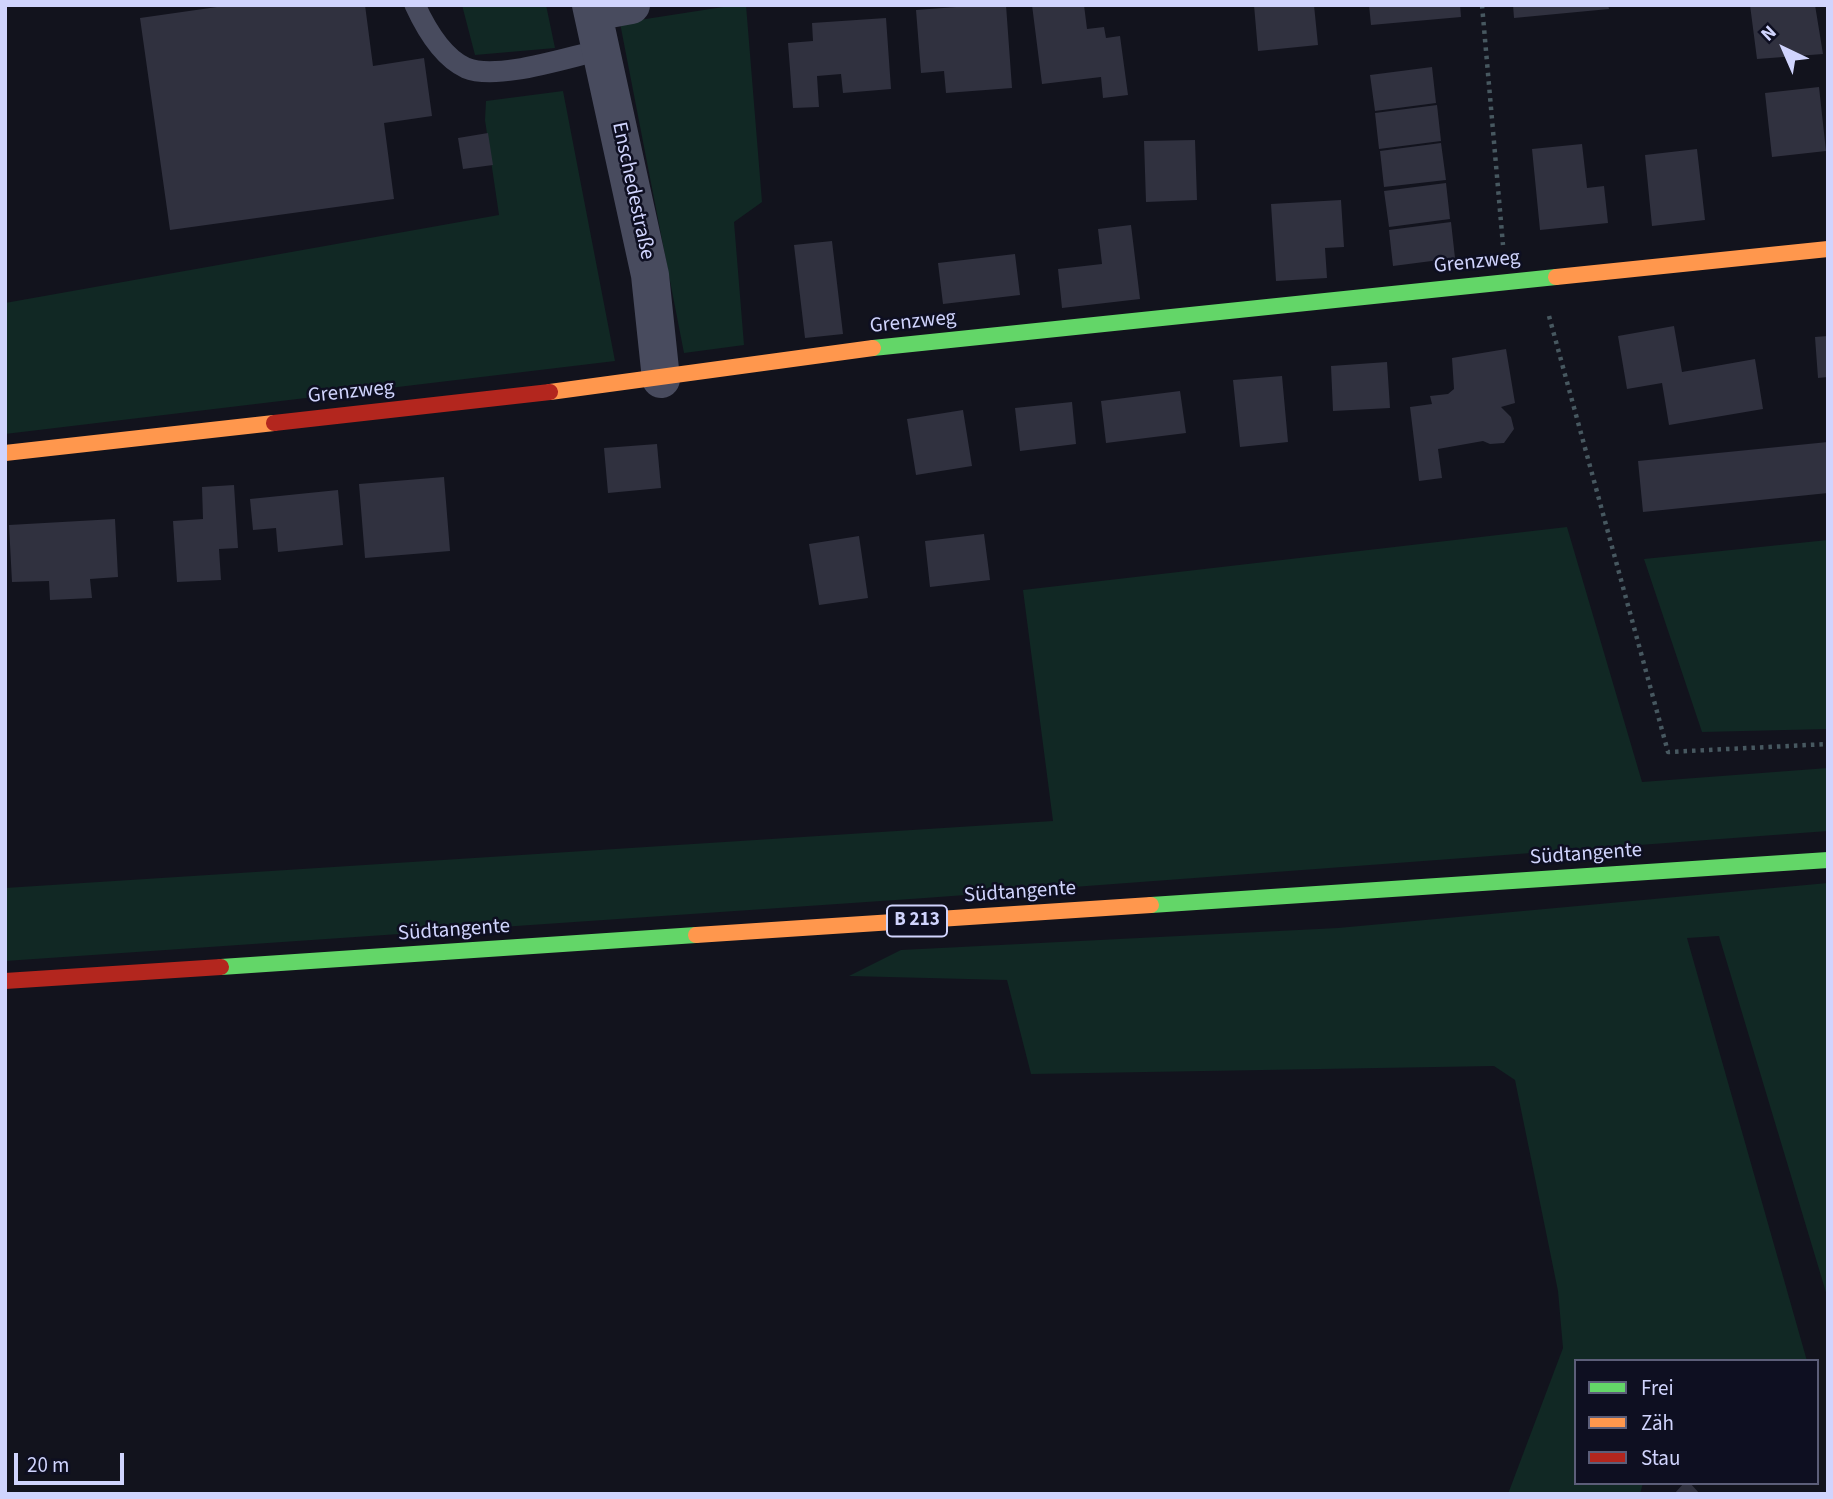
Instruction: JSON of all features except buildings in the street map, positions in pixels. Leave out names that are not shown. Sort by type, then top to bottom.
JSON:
[{"type":"street","points":[[592,9],[631,5]]},
{"type":"street","name":"Enschedestraße","points":[[592,9],[650,275],[661,379]]},
{"type":"street","name":"Grenzweg","points":[[5,453],[661,379],[862,350],[1506,281],[1828,250]]},
{"type":"street","name":"Südtangente","points":[[5,981],[1828,860]]},
{"type":"lane","points":[[415,5],[423,23],[443,50],[467,68],[494,72],[601,50]]},
{"type":"path","points":[[1482,5],[1506,281]]},
{"type":"path","points":[[1539,278],[1668,751],[1828,744]]},
{"type":"green space","points":[[462,5],[546,5],[555,48],[475,55]]},
{"type":"green space","points":[[746,5],[762,202],[734,222],[744,345],[684,353],[620,23]]},
{"type":"green space","points":[[563,91],[615,361],[5,434],[5,303],[499,215],[485,120],[486,101]]},
{"type":"green space","points":[[1567,527],[1642,782],[1828,768],[1828,831],[925,898],[5,961],[5,888],[1053,821],[1023,590]]},
{"type":"green space","points":[[1828,540],[1828,729],[1702,732],[1644,559]]},
{"type":"green space","points":[[1828,883],[1828,1299],[1719,936],[1687,938],[1806,1359],[1574,1359],[1574,1485],[1642,1485],[1640,1494],[1508,1494],[1563,1348],[1558,1291],[1515,1080],[1494,1066],[1031,1074],[1007,980],[849,976],[901,950],[1338,928]]},
{"type":"traffic: fast","points":[[873,348],[1556,277]]},
{"type":"traffic: fast","points":[[1151,905],[1828,860]]},
{"type":"traffic: fast","points":[[221,967],[696,935]]},
{"type":"traffic: slow","points":[[1556,277],[1828,249]]},
{"type":"traffic: slow","points":[[550,392],[873,348]]},
{"type":"traffic: slow","points":[[5,453],[274,423]]},
{"type":"traffic: slow","points":[[696,935],[1151,905]]},
{"type":"traffic: jam","points":[[274,423],[550,392]]},
{"type":"traffic: jam","points":[[5,981],[221,967]]}]
